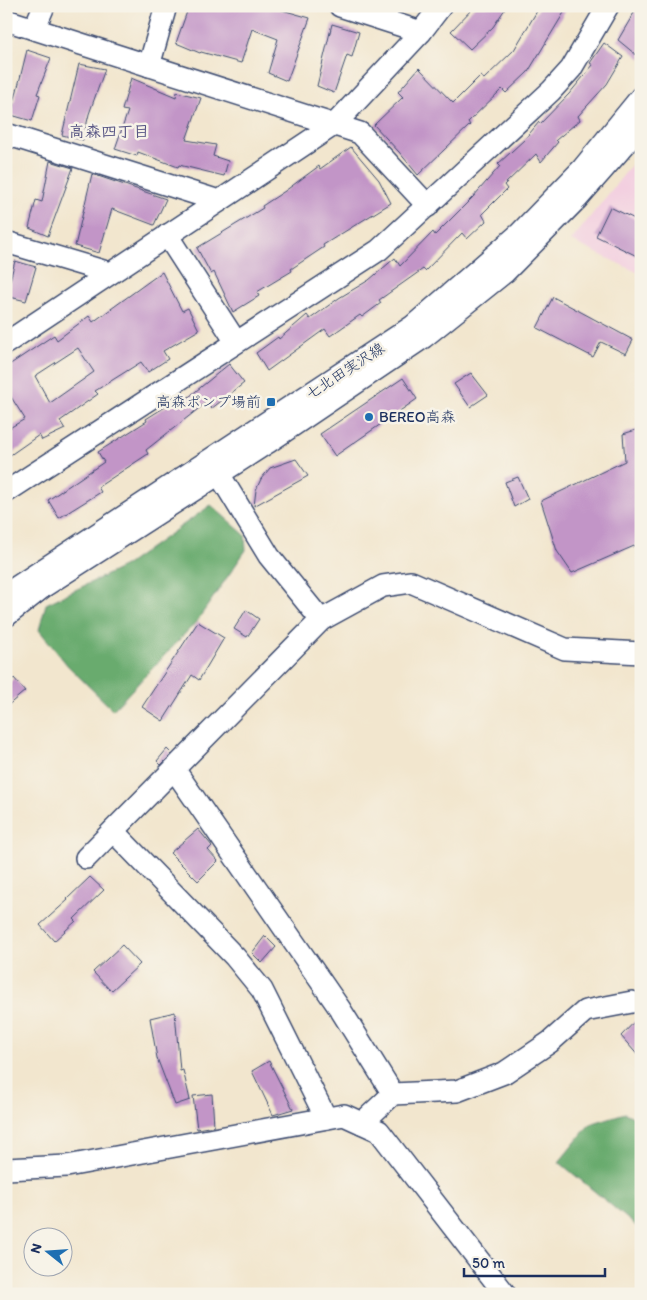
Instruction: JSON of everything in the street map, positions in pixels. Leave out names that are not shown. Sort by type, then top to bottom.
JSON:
[{"type":"street","points":[[34,29],[44,6]]},
{"type":"street","points":[[149,66],[166,6]]},
{"type":"street","points":[[340,6],[421,32]]},
{"type":"street","points":[[6,343],[335,124],[421,32],[441,6]]},
{"type":"street","points":[[6,492],[379,250],[551,91],[571,69],[608,6]]},
{"type":"street","points":[[6,20],[360,133],[428,206]]},
{"type":"street","name":"七北田実沢線","points":[[6,594],[413,326],[519,234],[583,168],[641,97]]},
{"type":"street","points":[[6,616],[43,587],[219,474],[424,337],[505,272],[577,198],[641,126]]},
{"type":"street","points":[[6,134],[219,201]]},
{"type":"street","points":[[167,235],[236,342]]},
{"type":"street","points":[[6,242],[110,273]]},
{"type":"street","points":[[219,474],[269,556],[321,620]]},
{"type":"street","points":[[86,858],[321,620],[384,586],[411,582],[565,650],[641,653]]},
{"type":"street","points":[[174,769],[340,1009],[393,1094]]},
{"type":"street","points":[[113,831],[235,958],[262,990],[326,1118]]},
{"type":"street","points":[[362,1123],[393,1094],[457,1091],[504,1073],[550,1042],[585,1011],[632,1002]]},
{"type":"street","points":[[6,1169],[67,1166],[344,1115],[379,1131],[505,1294]]},
{"type":"shaded area","points":[[641,153],[641,274],[571,241]]},
{"type":"green space","points":[[211,505],[245,535],[246,550],[197,621],[113,710],[68,666],[39,630],[46,604],[125,566]]},
{"type":"green space","points":[[625,1113],[641,1121],[641,1230],[559,1162],[590,1124]]},
{"type":"building","points":[[189,6],[268,6],[310,18],[287,81],[268,73],[278,39],[252,29],[241,63],[200,53],[176,43]]},
{"type":"building","points":[[475,6],[507,6],[493,27],[470,49],[451,31]]},
{"type":"building","points":[[540,6],[568,6],[528,72],[506,93],[502,89],[468,122],[470,125],[418,175],[374,125],[403,97],[398,92],[419,68],[453,103],[480,76],[484,79],[514,50]]},
{"type":"building","points":[[638,6],[641,6],[641,59],[618,40]]},
{"type":"building","points":[[332,24],[359,32],[352,57],[347,55],[334,93],[317,86]]},
{"type":"building","points":[[604,43],[623,57],[607,84],[578,116],[580,120],[556,140],[558,142],[541,162],[536,154],[504,185],[507,189],[482,214],[486,221],[467,239],[462,233],[425,271],[423,269],[379,300],[381,303],[362,317],[360,315],[330,336],[325,329],[267,371],[256,353],[278,337],[279,339],[307,315],[310,319],[339,298],[369,280],[395,258],[400,266],[433,232],[435,235],[473,197],[500,166],[498,164],[569,94],[593,65],[590,63]]},
{"type":"building","points":[[27,50],[51,58],[37,94],[40,95],[32,121],[11,115]]},
{"type":"building","points":[[79,64],[105,69],[89,114],[83,140],[62,135]]},
{"type":"building","points":[[131,78],[176,97],[177,92],[201,98],[186,140],[216,145],[213,156],[228,161],[224,176],[179,165],[178,167],[138,152],[137,156],[115,149],[128,111],[122,110]]},
{"type":"building","points":[[351,147],[379,180],[391,203],[323,245],[324,247],[291,269],[292,271],[257,292],[259,296],[233,312],[214,272],[211,274],[197,248],[263,208],[262,206],[319,166],[320,169]]},
{"type":"building","points":[[50,161],[73,168],[48,236],[29,228],[36,200],[42,202]]},
{"type":"building","points":[[92,174],[166,199],[154,225],[112,209],[99,253],[75,246]]},
{"type":"building","points":[[610,207],[641,222],[641,258],[596,236]]},
{"type":"building","points":[[15,261],[36,267],[26,301],[6,296]]},
{"type":"building","points":[[162,272],[182,311],[188,308],[199,330],[163,351],[168,359],[148,372],[141,362],[95,391],[98,394],[60,421],[65,429],[42,440],[39,435],[6,458],[6,430],[25,419],[6,389],[6,367],[54,335],[57,340],[89,316],[93,322]],"holes":[[[78,348],[94,372],[50,403],[35,376]]]},
{"type":"building","points":[[553,297],[633,340],[626,354],[601,342],[593,357],[537,328]]},
{"type":"building","points":[[229,364],[244,383],[211,409],[207,402],[146,450],[148,454],[98,487],[101,492],[59,518],[48,500],[104,462],[98,452],[176,400],[179,405]]},
{"type":"building","points":[[471,373],[488,395],[470,407],[454,384]]},
{"type":"building","name":"BEREO高森","points":[[403,378],[417,399],[335,456],[320,434]]},
{"type":"building","points":[[639,429],[641,442],[641,543],[572,573],[557,551],[541,501],[625,461],[623,434]]},
{"type":"building","points":[[296,459],[308,476],[254,506],[256,490],[261,479],[270,468]]},
{"type":"building","points":[[518,477],[528,499],[514,507],[505,482]]},
{"type":"building","points":[[246,610],[259,619],[247,637],[234,629]]},
{"type":"building","points":[[198,622],[224,638],[199,680],[192,675],[163,721],[142,707]]},
{"type":"building","points":[[14,678],[25,691],[6,707],[6,686]]},
{"type":"building","points":[[167,749],[172,754],[161,765],[157,761]]},
{"type":"building","points":[[198,829],[212,846],[208,850],[218,861],[198,881],[170,853]]},
{"type":"building","points":[[90,877],[104,890],[74,919],[76,921],[54,941],[40,925]]},
{"type":"building","points":[[265,936],[276,947],[262,963],[252,953]]},
{"type":"building","points":[[122,945],[140,964],[111,991],[93,972]]},
{"type":"building","points":[[175,1012],[180,1071],[183,1070],[190,1100],[175,1105],[157,1058],[150,1018]]},
{"type":"building","points":[[641,1015],[641,1059],[621,1036]]},
{"type":"building","points":[[269,1061],[293,1109],[273,1115],[252,1071]]},
{"type":"building","points":[[212,1094],[214,1126],[197,1129],[193,1096]]},
{"type":"place","name":"高森ポンプ場前","points":[[271,402]]},
{"type":"place","name":"BEREO高森","points":[[369,417]]},
{"type":"district","name":"高森四丁目","points":[[109,131]]}]
